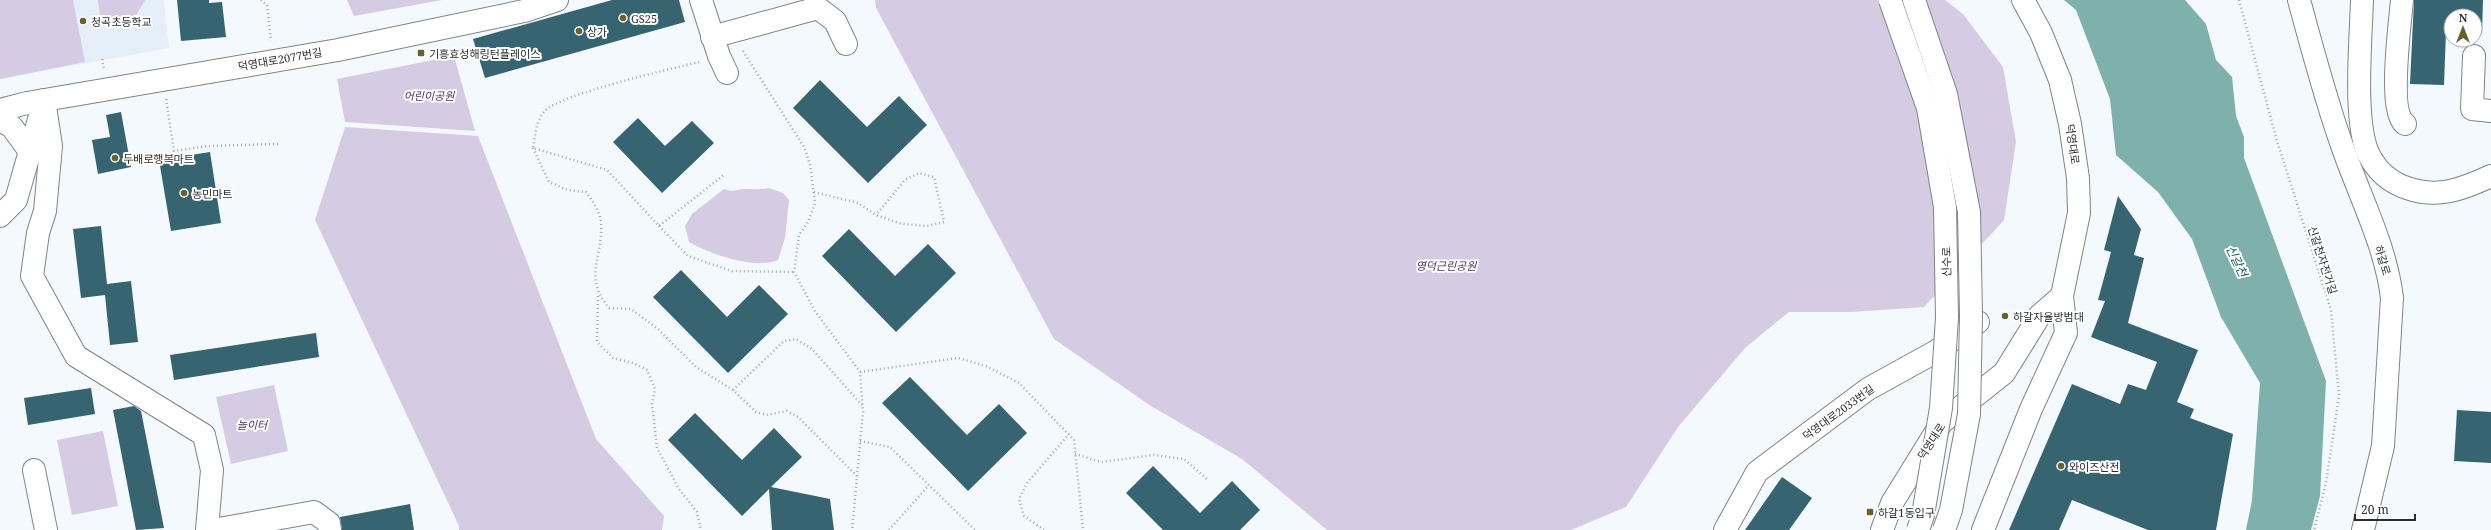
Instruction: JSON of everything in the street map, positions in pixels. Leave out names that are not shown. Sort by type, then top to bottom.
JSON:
[{"type":"street","name":"덕영대로2077번길","points":[[0,110],[44,100],[162,79],[338,50],[524,11],[557,0]]},
{"type":"street","points":[[701,0],[722,49],[818,8],[835,21],[846,44]]},
{"type":"street","name":"신수로","points":[[1890,0],[1928,108],[1945,207],[1947,318],[1941,408],[1923,515],[1918,530]]},
{"type":"street","points":[[1914,0],[1946,94],[1969,212],[1971,315],[1969,414],[1951,510],[1944,530]]},
{"type":"street","name":"덕영대로","points":[[1983,530],[2031,409],[2066,333],[2062,296],[2079,213],[2077,170],[2070,124],[2060,80],[2041,33],[2023,0]]},
{"type":"street","name":"하갈로","points":[[2299,0],[2334,121],[2389,273],[2392,298],[2383,446],[2363,530]]},
{"type":"street","points":[[2362,0],[2360,96],[2363,134],[2368,153],[2378,170],[2394,184],[2419,192],[2434,193],[2462,189],[2491,176]]},
{"type":"street","points":[[2402,0],[2395,100],[2400,120],[2405,124]]},
{"type":"street","points":[[2474,56],[2472,109],[2491,111]]},
{"type":"street","points":[[0,216],[16,200],[31,153],[44,100]]},
{"type":"street","points":[[44,100],[51,146],[45,211],[38,233],[32,276],[76,356],[204,435],[212,470],[207,530]]},
{"type":"street","points":[[0,120],[12,127],[31,153]]},
{"type":"street","points":[[16,200],[27,207],[45,211]]},
{"type":"street","name":"덕영대로","points":[[1882,530],[1892,503],[1942,422],[2004,373],[2040,315],[2062,296]]},
{"type":"street","name":"덕영대로2033번길","points":[[1725,530],[1757,472],[1868,389],[1935,352],[1978,322]]},
{"type":"street","points":[[34,470],[46,530]]},
{"type":"street","points":[[213,530],[314,512],[329,523],[330,530]]},
{"type":"path","points":[[261,0],[267,5],[272,45]]},
{"type":"path","name":"신갈천자전거길","points":[[2239,0],[2277,141],[2331,310],[2339,396],[2326,483],[2314,530]]},
{"type":"path","points":[[701,530],[697,512],[679,489],[657,448],[652,404],[654,389],[647,370],[633,363],[613,358],[597,342],[598,295],[595,278],[601,222],[594,202],[586,192],[568,190],[549,182],[533,148],[537,128],[545,111],[569,98],[722,49],[804,147],[810,164],[815,203],[808,222],[799,235],[794,272],[815,311],[860,372],[862,405],[852,530]]},
{"type":"path","points":[[102,59],[104,71]]},
{"type":"path","points":[[162,79],[174,151],[208,146],[278,144]]},
{"type":"path","points":[[533,148],[607,170],[688,256],[732,271],[794,272]]},
{"type":"path","points":[[814,192],[858,203],[876,215],[902,224],[927,226],[944,222],[934,177],[919,173],[905,180],[876,215]]},
{"type":"path","points":[[659,226],[726,174]]},
{"type":"path","points":[[598,295],[609,308],[631,309],[658,329],[696,367],[733,390],[756,412],[766,415],[786,411],[798,417],[857,477]]},
{"type":"path","points":[[733,390],[784,341],[796,339],[812,349],[862,405]]},
{"type":"path","points":[[860,372],[958,358],[986,366],[1019,383],[1074,440],[1083,529]]},
{"type":"path","points":[[1044,530],[1024,516],[1019,499],[1027,483],[1069,434]]},
{"type":"path","points":[[860,441],[890,446],[975,530]]},
{"type":"path","points":[[1075,454],[1101,462],[1154,455],[1184,459],[1207,479]]},
{"type":"path","points":[[889,530],[929,485]]},
{"type":"shaded area","name":"청곡초등학교","points":[[0,0],[164,0],[169,48],[0,79]]},
{"type":"green space","points":[[0,0],[73,0],[85,62],[0,79]]},
{"type":"green space","points":[[98,0],[145,0],[134,19],[101,24]]},
{"type":"green space","points":[[347,0],[442,0],[354,16]]},
{"type":"green space","name":"영덕근린공원","points":[[875,0],[1945,0],[1963,14],[2003,67],[2016,142],[2004,220],[1924,307],[1852,312],[1789,312],[1745,348],[1678,427],[1626,507],[1571,530],[1327,530],[1242,459],[1151,406],[1054,339],[876,8]]},
{"type":"green space","name":"어린이공원","points":[[454,56],[475,131],[345,122],[337,79]]},
{"type":"green space","points":[[345,127],[478,136],[596,439],[664,516],[662,530],[459,530],[459,526],[315,220]]},
{"type":"green space","points":[[769,188],[783,193],[789,200],[785,238],[778,260],[768,263],[745,262],[720,256],[689,242],[685,226],[692,214],[724,189],[733,191],[742,189]]},
{"type":"green space","name":"놀이터","points":[[274,385],[288,451],[231,464],[216,397]]},
{"type":"green space","points":[[103,431],[118,506],[72,515],[57,440]]},
{"type":"water","name":"신갈천","points":[[2064,0],[2185,0],[2206,24],[2216,60],[2232,77],[2236,116],[2244,137],[2244,158],[2326,381],[2320,496],[2311,530],[2246,530],[2252,500],[2260,383],[2221,317],[2192,239],[2158,192],[2116,155],[2110,99],[2076,10]]},
{"type":"building","points":[[177,0],[209,0],[209,3],[222,2],[226,37],[181,41]]},
{"type":"building","name":"상가","points":[[612,0],[679,0],[685,22],[485,78],[473,39]]},
{"type":"building","points":[[2414,0],[2483,0],[2483,8],[2443,8],[2443,48],[2445,48],[2444,85],[2410,84]]},
{"type":"building","points":[[820,80],[867,127],[899,96],[927,125],[868,183],[793,108]]},
{"type":"building","points":[[121,112],[131,167],[98,174],[92,140],[110,137],[106,115]]},
{"type":"building","points":[[638,118],[665,146],[692,121],[714,143],[662,193],[613,142]]},
{"type":"building","points":[[210,152],[221,223],[171,231],[159,160]]},
{"type":"building","points":[[2118,196],[2141,229],[2134,255],[2144,258],[2128,323],[2198,350],[2177,402],[2194,409],[2190,418],[2233,434],[2216,530],[2148,530],[2072,500],[2059,530],[2009,530],[2072,384],[2120,404],[2128,384],[2146,390],[2157,362],[2091,337],[2105,301],[2098,300],[2111,252],[2104,250]]},
{"type":"building","points":[[101,226],[107,284],[131,281],[138,342],[110,345],[105,295],[81,298],[73,229]]},
{"type":"building","points":[[849,229],[895,276],[928,244],[956,273],[896,332],[822,256]]},
{"type":"building","points":[[681,270],[727,317],[759,285],[788,314],[728,373],[653,297]]},
{"type":"building","points":[[316,333],[319,357],[174,380],[170,355]]},
{"type":"building","points":[[910,377],[967,435],[999,404],[1027,433],[968,491],[882,403]]},
{"type":"building","points":[[91,388],[95,414],[28,425],[24,398]]},
{"type":"building","points":[[134,406],[141,411],[164,528],[136,530],[113,410]]},
{"type":"building","points":[[2457,410],[2491,412],[2491,463],[2454,461]]},
{"type":"building","points":[[695,413],[742,460],[774,428],[802,457],[771,487],[830,499],[834,530],[772,530],[769,489],[742,516],[668,440]]},
{"type":"building","points":[[1153,466],[1200,513],[1232,481],[1260,510],[1240,530],[1163,530],[1126,493]]},
{"type":"building","points":[[1782,477],[1812,498],[1789,530],[1745,530]]},
{"type":"building","points":[[410,504],[414,530],[342,530],[340,517]]},
{"type":"place","name":"GS25","points":[[623,18]]},
{"type":"place","name":"청곡초등학교","points":[[83,21]]},
{"type":"place","name":"상가","points":[[579,31]]},
{"type":"place","name":"기흥효성해링턴플레이스","points":[[421,53]]},
{"type":"place","name":"두배로행복마트","points":[[115,158]]},
{"type":"place","name":"농민마트","points":[[184,193]]},
{"type":"place","name":"하갈자율방범대","points":[[2005,316]]},
{"type":"place","name":"와이즈산전","points":[[2061,466]]},
{"type":"place","name":"하갈1동입구","points":[[1870,512]]}]
